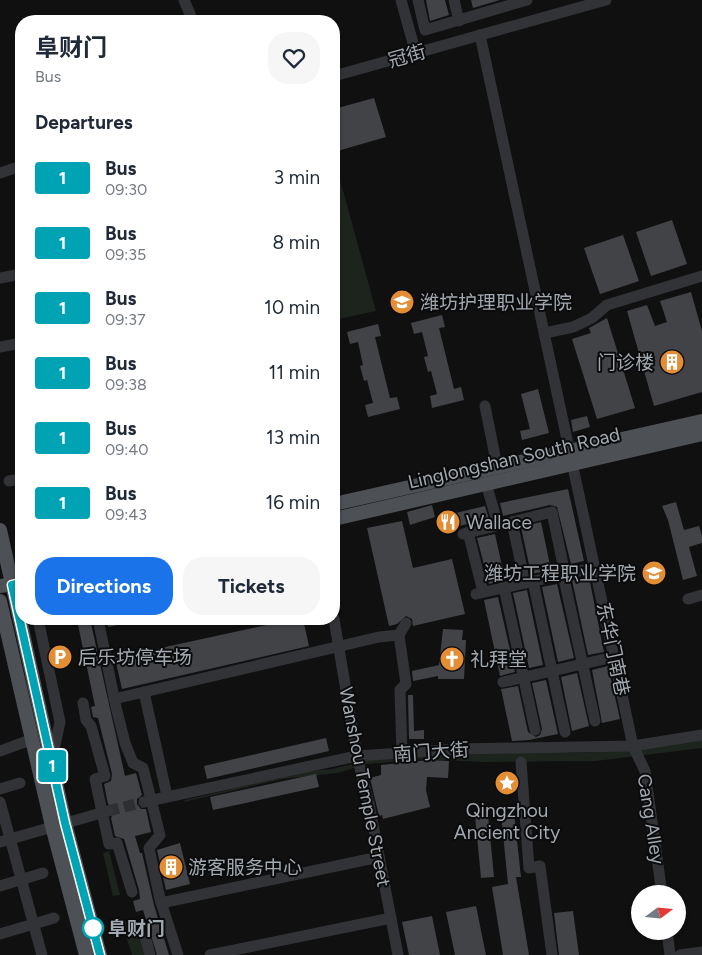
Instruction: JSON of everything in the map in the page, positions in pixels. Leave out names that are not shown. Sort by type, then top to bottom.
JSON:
[{"type":"main road","name":"Linglongshan South Road","points":[[340,518],[486,483],[702,421]]},
{"type":"main road","name":"Linglongshan South Road","points":[[340,503],[497,466],[572,457],[702,434]]},
{"type":"main road","points":[[0,530],[15,600]]},
{"type":"main road","points":[[0,601],[33,739],[100,955]]},
{"type":"main road","points":[[21,625],[52,764],[59,825],[86,955]]},
{"type":"street","points":[[184,0],[191,15]]},
{"type":"street","points":[[401,0],[416,54]]},
{"type":"street","points":[[418,0],[426,30],[459,21],[503,4],[527,0]]},
{"type":"street","points":[[454,0],[459,21]]},
{"type":"street","name":"冠街","points":[[340,74],[606,0]]},
{"type":"street","name":"东华门南巷","points":[[480,35],[633,746]]},
{"type":"street","points":[[0,172],[15,168]]},
{"type":"street","points":[[0,278],[15,275]]},
{"type":"street","points":[[545,333],[573,327],[592,318],[607,305],[702,276]]},
{"type":"street","points":[[0,347],[15,344]]},
{"type":"street","points":[[485,406],[497,466]]},
{"type":"street","points":[[9,481],[15,480]]},
{"type":"street","points":[[486,483],[498,525]]},
{"type":"street","points":[[588,569],[564,574],[529,582],[504,587],[479,593],[466,533],[552,512],[564,574],[582,664],[595,721]]},
{"type":"street","points":[[512,522],[552,672],[565,732]]},
{"type":"street","points":[[504,587],[535,730]]},
{"type":"street","points":[[688,600],[702,595]]},
{"type":"street","points":[[402,754],[400,690],[406,684],[399,635],[406,623]]},
{"type":"street","points":[[39,625],[60,722],[52,764]]},
{"type":"street","points":[[99,625],[125,743],[133,763],[143,768],[147,801],[160,835],[149,848],[161,903],[178,955]]},
{"type":"street","name":"Wanshou Temple Street","points":[[335,625],[357,756],[398,955]]},
{"type":"street","points":[[114,699],[338,647],[399,635]]},
{"type":"street","points":[[503,682],[606,659]]},
{"type":"street","points":[[144,692],[167,796]]},
{"type":"street","points":[[83,704],[86,720],[91,726],[105,776],[95,779],[105,812],[110,844],[117,843],[132,892]]},
{"type":"street","name":"南门大街","points":[[147,801],[357,756],[458,749],[633,746],[702,734]]},
{"type":"street","points":[[0,751],[33,739]]},
{"type":"street","name":"Cang Alley","points":[[633,746],[645,771],[661,885]]},
{"type":"street","points":[[521,762],[529,868],[540,866],[552,955]]},
{"type":"street","points":[[0,789],[20,783]]},
{"type":"street","points":[[0,802],[5,840],[21,880],[42,955]]},
{"type":"street","points":[[5,840],[105,812]]},
{"type":"street","points":[[161,903],[379,858]]},
{"type":"street","points":[[0,886],[43,873]]},
{"type":"street","points":[[0,934],[54,918]]},
{"type":"street","points":[[210,955],[391,918]]},
{"type":"street","points":[[145,936],[150,955]]},
{"type":"street","points":[[668,940],[670,955]]},
{"type":"street","points":[[680,955],[702,952]]},
{"type":"shaded area","points":[[340,180],[376,311],[340,319]]},
{"type":"shaded area","points":[[702,740],[702,748],[596,761],[482,762],[424,759],[367,764],[338,773],[282,779],[184,802],[185,800],[302,772],[332,769],[373,759],[464,752],[580,753],[641,750]]},
{"type":"shaded area","points":[[109,851],[120,895],[113,896],[103,853]]},
{"type":"shaded area","points":[[120,917],[140,934],[146,955],[132,955]]},
{"type":"building","points":[[426,0],[445,0],[449,15],[430,21]]},
{"type":"building","points":[[471,0],[500,0],[473,8]]},
{"type":"building","points":[[374,98],[386,137],[340,150],[340,107]]},
{"type":"building","points":[[672,220],[687,264],[651,276],[636,232]]},
{"type":"building","points":[[623,235],[639,281],[600,294],[584,248]]},
{"type":"building","name":"门诊楼","points":[[691,292],[702,331],[702,392],[654,406],[627,311],[647,305],[655,326],[667,322],[660,301]]},
{"type":"building","points":[[442,315],[445,327],[439,328],[454,389],[461,387],[464,400],[432,408],[430,396],[437,394],[431,371],[428,372],[424,357],[428,356],[422,332],[414,334],[411,323]]},
{"type":"building","points":[[607,318],[635,408],[597,419],[572,339],[591,333],[589,328]]},
{"type":"building","points":[[378,324],[381,336],[375,337],[390,398],[397,397],[400,409],[368,417],[365,405],[373,403],[367,380],[364,381],[360,366],[363,365],[358,342],[350,344],[347,332]]},
{"type":"building","points":[[538,389],[549,433],[522,440],[520,431],[530,429],[521,394]]},
{"type":"building","points":[[587,416],[590,427],[573,432],[571,420]]},
{"type":"building","points":[[568,489],[584,561],[571,564],[557,507],[550,505],[503,516],[500,503]]},
{"type":"building","points":[[676,502],[684,530],[699,526],[702,536],[702,543],[689,547],[697,576],[683,580],[668,520],[662,506]]},
{"type":"building","points":[[432,505],[435,517],[410,525],[407,512]]},
{"type":"building","points":[[485,506],[489,519],[442,530],[439,517]]},
{"type":"building","points":[[402,521],[413,568],[452,559],[465,614],[413,626],[412,619],[406,616],[397,624],[389,626],[367,528]]},
{"type":"building","points":[[541,522],[551,570],[531,574],[521,527]]},
{"type":"building","points":[[495,534],[505,580],[489,584],[477,538]]},
{"type":"building","points":[[589,577],[604,652],[588,655],[572,580]]},
{"type":"building","points":[[557,584],[574,658],[558,662],[542,587]]},
{"type":"building","points":[[527,590],[543,665],[529,668],[513,593]]},
{"type":"building","points":[[498,597],[515,672],[500,676],[484,600]]},
{"type":"building","points":[[78,625],[91,625],[125,776],[136,773],[142,795],[137,799],[137,804],[141,809],[146,809],[151,832],[135,836],[140,853],[142,853],[154,905],[169,955],[157,955],[143,910],[136,912],[133,901],[140,899],[139,890],[124,839],[115,836],[111,818],[115,809],[108,804],[104,784],[111,781],[112,774],[98,718],[93,717],[91,707],[95,706]]},
{"type":"building","points":[[266,625],[304,625],[309,646],[122,689],[115,658]]},
{"type":"building","name":"礼拜堂","points":[[443,629],[463,630],[462,640],[466,640],[464,679],[438,679],[438,676],[413,681],[412,671],[439,665]]},
{"type":"building","points":[[608,666],[620,719],[602,723],[592,670]]},
{"type":"building","points":[[577,673],[589,726],[572,731],[561,677]]},
{"type":"building","points":[[546,680],[558,734],[529,740],[512,741],[501,689],[518,686],[528,732],[536,737],[540,735],[542,729],[532,683]]},
{"type":"building","points":[[408,695],[413,695],[414,731],[424,730],[424,739],[409,739]]},
{"type":"building","points":[[326,738],[329,751],[207,779],[204,766]]},
{"type":"building","points":[[429,760],[449,761],[448,778],[427,777],[426,790],[430,807],[383,819],[382,815],[379,816],[370,778],[381,775],[381,765]]},
{"type":"building","points":[[316,774],[319,787],[213,810],[210,797]]},
{"type":"building","points":[[514,813],[521,877],[516,877],[529,955],[503,955],[492,887],[508,884],[501,814]]},
{"type":"building","points":[[488,815],[494,877],[481,878],[475,816]]},
{"type":"building","name":"游客服务中心","points":[[180,843],[190,884],[166,890],[157,850]]},
{"type":"building","points":[[476,906],[486,955],[455,955],[446,912]]},
{"type":"building","points":[[573,911],[579,955],[559,955],[554,913]]},
{"type":"building","points":[[432,916],[440,955],[409,955],[402,922]]},
{"type":"tunnel","points":[[108,811],[144,802]]},
{"type":"bus line","name":"1","points":[[15,584],[12,585],[15,599]]},
{"type":"bus line","name":"1","points":[[21,625],[65,823],[100,955]]},
{"type":"place","name":"潍坊护理职业学院","points":[[402,302]]},
{"type":"place","name":"门诊楼","points":[[672,362]]},
{"type":"place","name":"Wallace","points":[[448,522]]},
{"type":"place","name":"潍坊工程职业学院","points":[[654,573]]},
{"type":"place","name":"后乐坊停车场","points":[[60,657]]},
{"type":"place","name":"礼拜堂","points":[[452,659]]},
{"type":"place","name":"Qingzhou Ancient City","points":[[507,783]]},
{"type":"place","name":"游客服务中心","points":[[171,867]]},
{"type":"place","name":"阜财门","points":[[93,928]]}]
